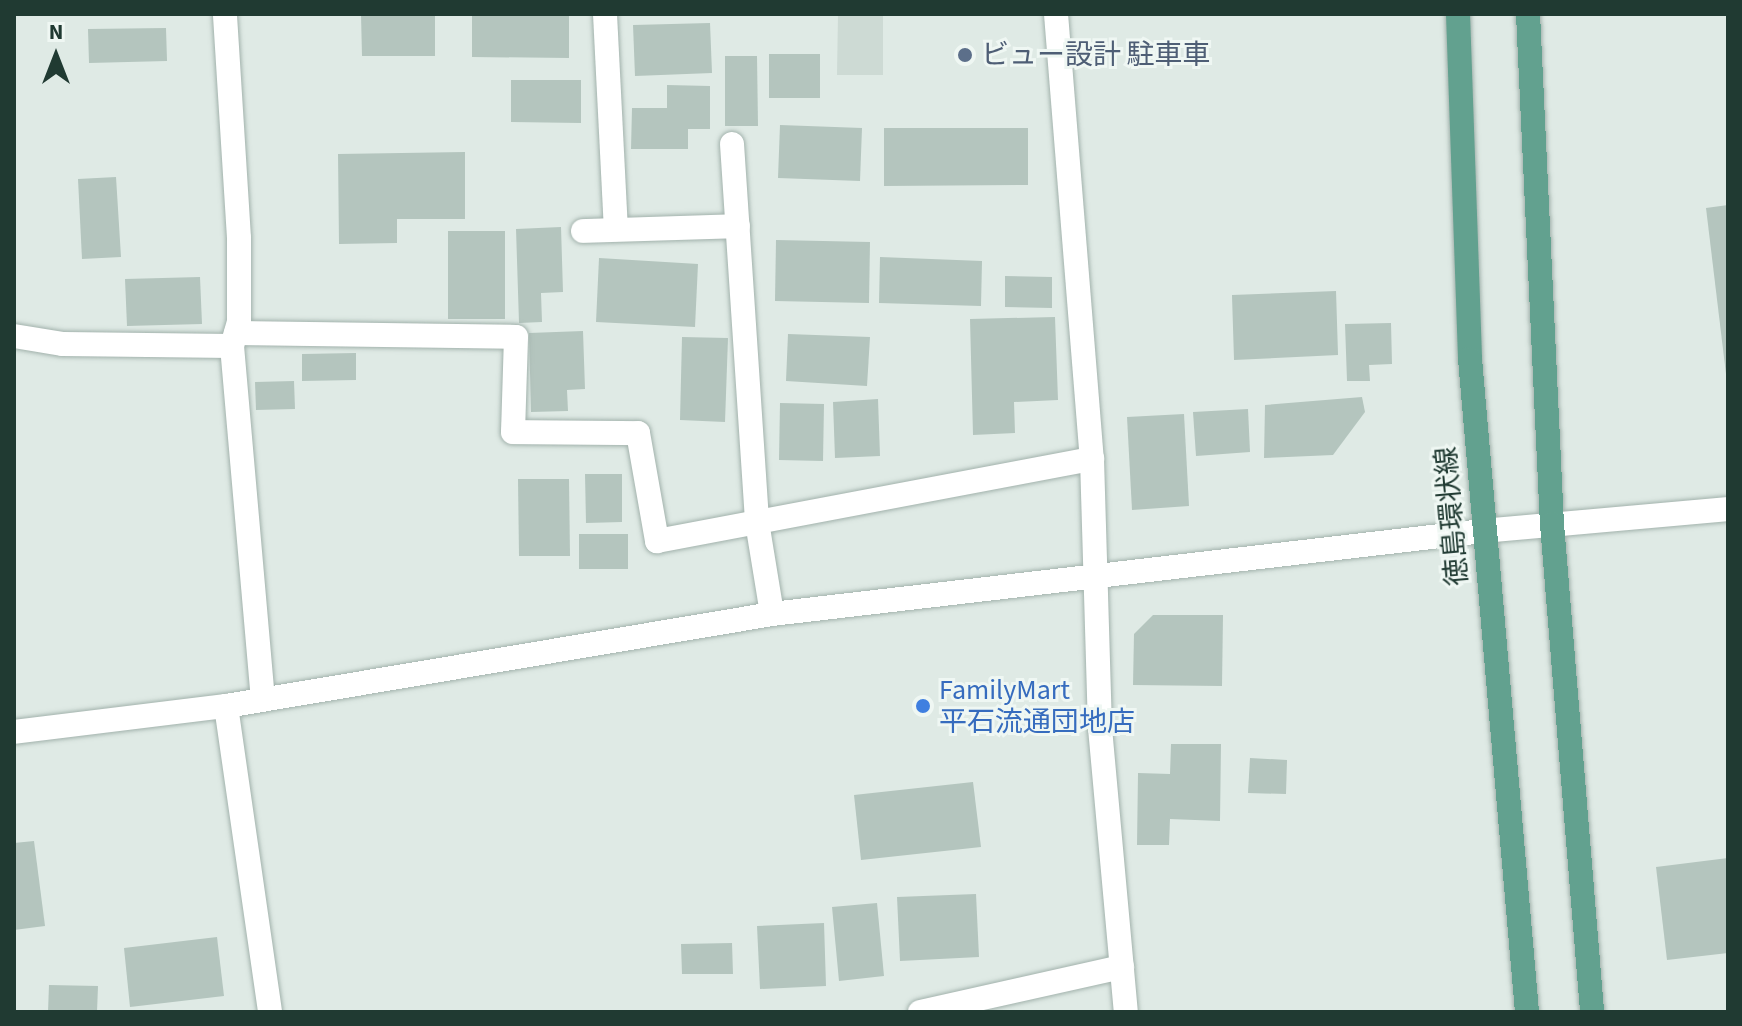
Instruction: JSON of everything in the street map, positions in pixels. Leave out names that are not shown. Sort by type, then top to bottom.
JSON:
[{"type":"main road","name":"徳島環状線","points":[[1458,14],[1470,359],[1527,1012]]},
{"type":"main road","points":[[1528,14],[1552,524],[1592,1012]]},
{"type":"street","points":[[225,14],[239,238],[234,340],[263,697]]},
{"type":"street","points":[[605,14],[616,229]]},
{"type":"street","points":[[1056,14],[1092,459],[1100,728],[1126,1012]]},
{"type":"street","points":[[732,144],[757,522],[772,614]]},
{"type":"street","points":[[583,231],[738,226]]},
{"type":"street","points":[[14,336],[63,344],[516,337],[513,432],[638,433],[657,541],[1092,459]]},
{"type":"street","points":[[14,732],[226,706],[263,697],[772,614],[1483,531],[1728,509]]},
{"type":"street","points":[[226,706],[270,1012]]},
{"type":"street","points":[[920,1012],[1122,967]]},
{"type":"shaded area","points":[[838,14],[883,14],[883,75],[837,75]]},
{"type":"building","points":[[361,14],[435,14],[435,56],[362,56]]},
{"type":"building","points":[[472,14],[569,14],[569,58],[472,57]]},
{"type":"building","points":[[710,23],[712,73],[635,76],[633,25]]},
{"type":"building","points":[[166,28],[167,61],[89,63],[88,29]]},
{"type":"building","points":[[769,54],[820,54],[820,98],[769,98]]},
{"type":"building","points":[[725,56],[757,56],[758,126],[725,126]]},
{"type":"building","points":[[511,80],[581,80],[581,123],[511,122]]},
{"type":"building","points":[[667,85],[710,86],[710,129],[688,129],[688,149],[631,149],[632,108],[667,108]]},
{"type":"building","points":[[780,125],[862,128],[860,181],[778,178]]},
{"type":"building","points":[[884,128],[1028,128],[1028,185],[884,186]]},
{"type":"building","points":[[465,152],[465,219],[397,219],[397,243],[339,244],[338,154]]},
{"type":"building","points":[[116,177],[121,257],[82,259],[78,179]]},
{"type":"building","points":[[1728,205],[1728,373],[1726,374],[1706,208]]},
{"type":"building","points":[[561,227],[563,292],[541,293],[542,322],[519,323],[516,229]]},
{"type":"building","points":[[448,231],[505,231],[505,319],[448,319]]},
{"type":"building","points":[[776,240],[870,242],[869,303],[775,301]]},
{"type":"building","points":[[880,257],[982,261],[981,306],[879,303]]},
{"type":"building","points":[[599,258],[698,264],[695,327],[596,322]]},
{"type":"building","points":[[1005,276],[1052,277],[1052,308],[1005,307]]},
{"type":"building","points":[[200,277],[202,324],[127,326],[125,279]]},
{"type":"building","points":[[1336,291],[1338,355],[1234,360],[1232,295]]},
{"type":"building","points":[[1055,317],[1058,400],[1014,402],[1015,433],[973,435],[970,319]]},
{"type":"building","points":[[1391,323],[1392,364],[1369,365],[1370,381],[1347,381],[1345,324]]},
{"type":"building","points":[[583,331],[585,389],[567,390],[568,411],[531,412],[529,333]]},
{"type":"building","points":[[788,334],[870,337],[867,386],[786,381]]},
{"type":"building","points":[[682,337],[728,338],[725,422],[680,420]]},
{"type":"building","points":[[356,353],[356,380],[302,381],[302,354]]},
{"type":"building","points":[[294,381],[295,409],[256,410],[255,382]]},
{"type":"building","points":[[1362,397],[1365,412],[1333,455],[1264,458],[1265,405]]},
{"type":"building","points":[[878,399],[880,456],[835,458],[833,402]]},
{"type":"building","points":[[780,403],[824,404],[823,461],[779,460]]},
{"type":"building","points":[[1248,409],[1250,452],[1196,456],[1193,412]]},
{"type":"building","points":[[1184,414],[1189,506],[1132,510],[1127,417]]},
{"type":"building","points":[[585,474],[622,474],[622,522],[586,523]]},
{"type":"building","points":[[518,479],[569,479],[570,556],[519,556]]},
{"type":"building","points":[[579,534],[628,534],[628,569],[579,569]]},
{"type":"building","points":[[1153,615],[1223,615],[1222,686],[1133,685],[1134,634]]},
{"type":"building","points":[[1171,744],[1221,744],[1220,821],[1170,819],[1169,845],[1137,845],[1138,773],[1170,774]]},
{"type":"building","points":[[1250,758],[1287,760],[1286,794],[1248,793]]},
{"type":"building","points":[[973,782],[981,847],[861,860],[854,795]]},
{"type":"building","points":[[34,841],[45,926],[14,930],[14,843]]},
{"type":"building","points":[[1728,858],[1728,953],[1667,960],[1656,867]]},
{"type":"building","points":[[976,894],[979,957],[900,961],[897,897]]},
{"type":"building","points":[[877,903],[884,976],[839,981],[832,907]]},
{"type":"building","points":[[824,923],[826,986],[760,989],[757,926]]},
{"type":"building","points":[[217,937],[224,996],[130,1007],[124,948]]},
{"type":"building","points":[[732,943],[733,974],[682,974],[681,944]]},
{"type":"building","points":[[49,985],[98,986],[97,1012],[48,1012]]},
{"type":"place","name":"ビュー設計 駐車車","points":[[965,55]]},
{"type":"place","name":"FamilyMart 平石流通団地店","points":[[923,706]]}]
